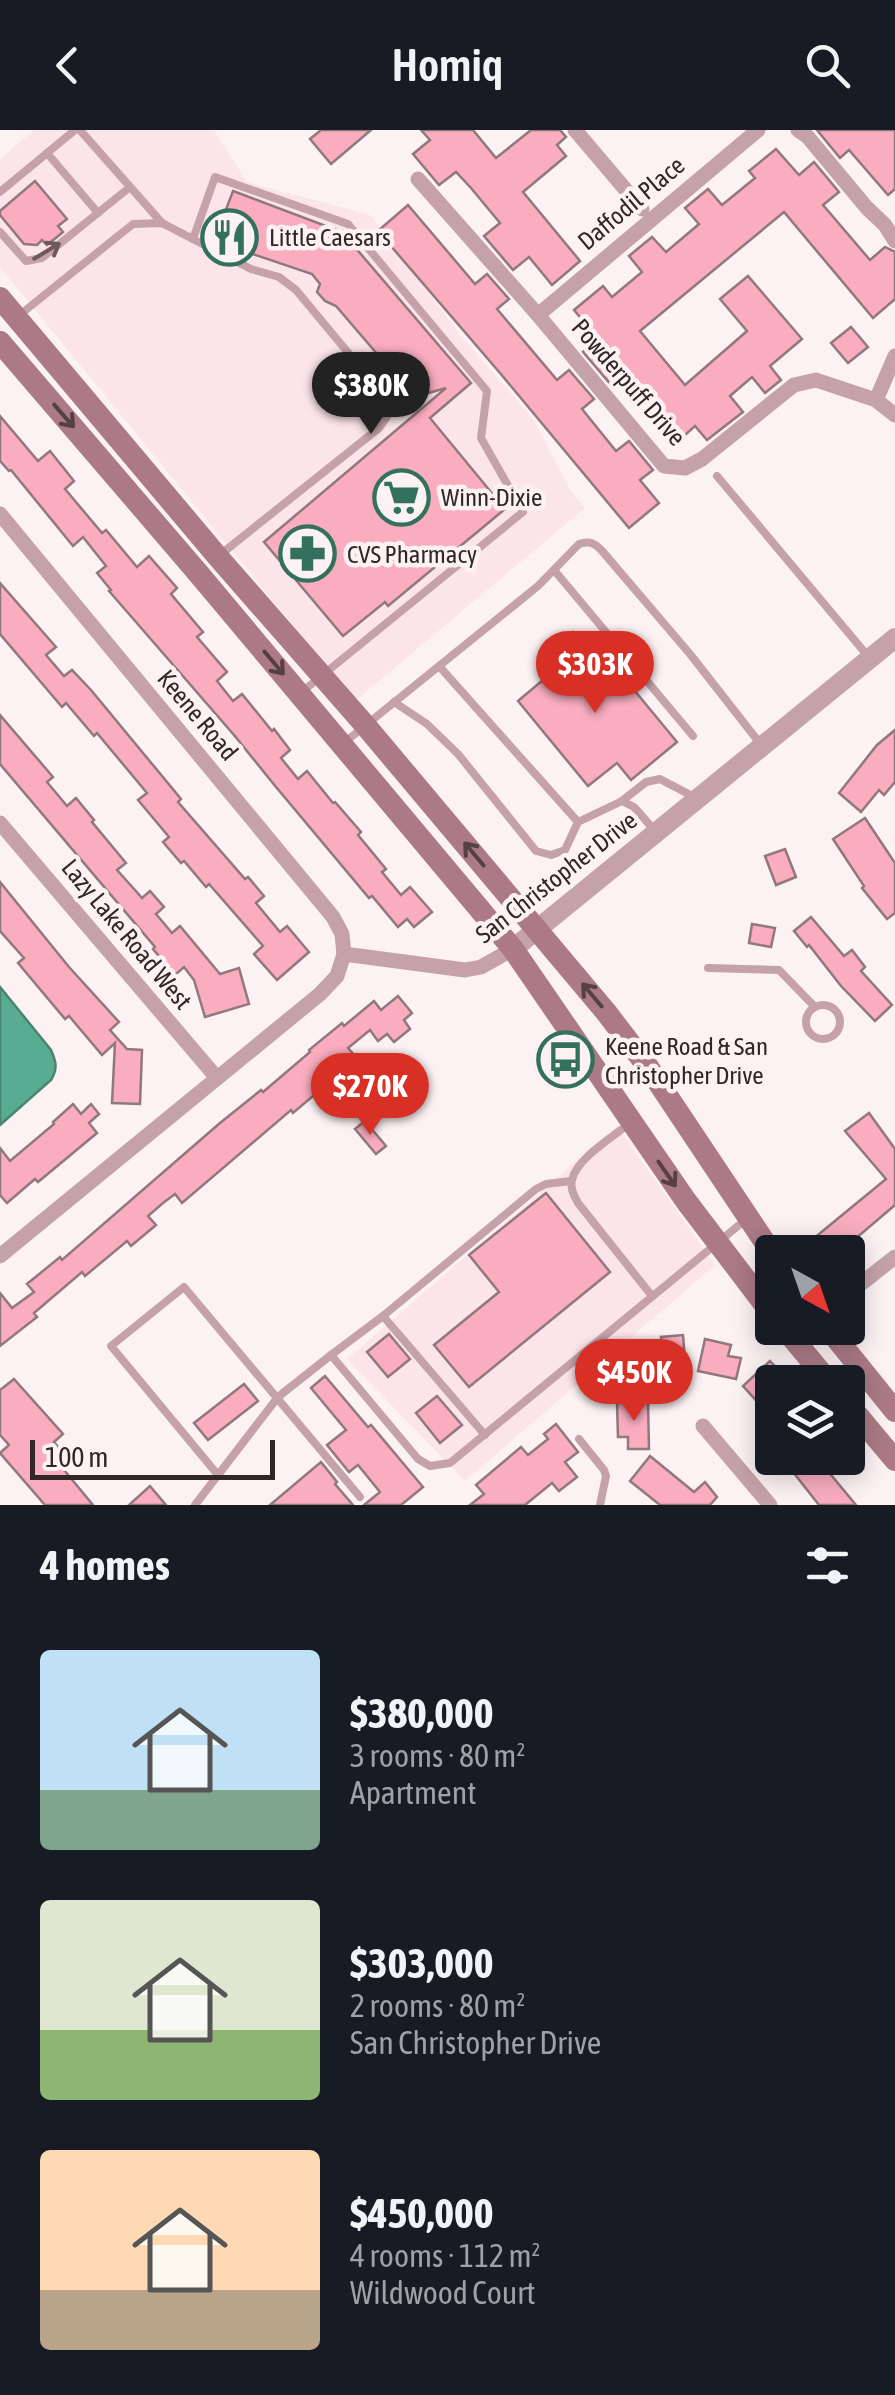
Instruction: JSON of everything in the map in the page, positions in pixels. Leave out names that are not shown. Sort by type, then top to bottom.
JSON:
[{"type":"main road","points":[[0,298],[537,929],[648,1066],[760,1235]]},
{"type":"main road","points":[[1,344],[198,572],[513,949],[630,1123],[755,1292]]},
{"type":"main road","points":[[842,1345],[895,1410]]},
{"type":"main road","points":[[865,1424],[895,1460]]},
{"type":"street","points":[[575,130],[642,209]]},
{"type":"street","name":"Daffodil Place","points":[[538,316],[758,130]]},
{"type":"street","points":[[798,130],[867,208],[890,221],[895,241]]},
{"type":"street","name":"Powderpuff Drive","points":[[418,180],[664,466],[686,468],[702,459],[794,385],[816,380],[876,400],[895,415]]},
{"type":"street","points":[[876,400],[895,356]]},
{"type":"street","name":"Keene Road","points":[[0,514],[333,917],[342,934],[344,954]]},
{"type":"street","name":"San Christopher Drive","points":[[344,954],[465,970],[481,967],[513,949],[895,638]]},
{"type":"street","name":"Lazy Lake Road West","points":[[0,823],[216,1078]]},
{"type":"street","points":[[0,1256],[320,994],[337,976],[344,954]]},
{"type":"street","points":[[865,1281],[895,1257]]},
{"type":"street","points":[[704,1426],[770,1505]]},
{"type":"lane","points":[[0,192],[78,130],[162,223],[252,268],[279,277],[296,290],[390,403],[390,414],[379,428],[198,572]]},
{"type":"lane","points":[[47,153],[98,214]]},
{"type":"lane","points":[[193,238],[215,177],[348,224],[487,391],[481,438],[523,512],[300,694]]},
{"type":"lane","points":[[0,232],[26,262],[42,258],[130,188]]},
{"type":"lane","points":[[17,318],[133,224],[162,223]]},
{"type":"lane","points":[[717,476],[870,659]]},
{"type":"lane","points":[[342,744],[538,586],[579,544],[586,542],[598,546],[762,746]]},
{"type":"lane","points":[[554,570],[693,736]]},
{"type":"lane","points":[[439,666],[578,822]]},
{"type":"lane","points":[[394,702],[427,724],[458,754],[536,851],[552,855],[565,850],[578,822],[622,801],[646,782],[660,779],[696,798]]},
{"type":"lane","points":[[622,801],[634,806],[656,831]]},
{"type":"lane","points":[[708,968],[779,970],[815,1007]]},
{"type":"lane","points":[[826,1005],[838,1014],[838,1030],[830,1037],[819,1038],[809,1032],[807,1016],[815,1007],[826,1005]]},
{"type":"lane","points":[[630,1123],[582,1162],[571,1181],[572,1192],[652,1296]]},
{"type":"lane","points":[[195,1505],[278,1398],[536,1189],[571,1181]]},
{"type":"lane","points":[[331,1355],[418,1458],[430,1466],[450,1463],[748,1218]]},
{"type":"lane","points":[[218,1475],[111,1346],[184,1287],[360,1497]]},
{"type":"lane","points":[[383,1316],[484,1434]]},
{"type":"lane","points":[[579,1439],[604,1470],[600,1505]]},
{"type":"shaded area","points":[[34,130],[214,130],[247,182],[370,215],[462,337],[534,420],[570,490],[585,508],[355,701],[0,267],[0,159]]},
{"type":"shaded area","points":[[0,987],[51,1050],[56,1065],[51,1080],[0,1125]]},
{"type":"shaded area","points":[[617,1126],[715,1265],[465,1481],[347,1359]]},
{"type":"building","points":[[321,130],[371,130],[331,164],[310,139]]},
{"type":"building","points":[[421,130],[473,130],[496,158],[531,130],[560,130],[566,137],[557,145],[566,156],[523,192],[580,261],[552,285],[529,257],[513,270],[484,236],[500,223],[471,188],[456,172],[439,185],[413,154],[430,140]]},
{"type":"building","points":[[817,130],[895,130],[895,189],[888,195],[849,150],[840,158]]},
{"type":"building","points":[[776,149],[799,175],[814,162],[839,192],[823,205],[870,260],[885,247],[895,252],[895,299],[873,318],[784,212],[640,331],[685,385],[747,331],[720,299],[748,276],[802,339],[770,366],[781,380],[765,393],[752,377],[730,396],[743,412],[707,440],[695,426],[676,443],[651,414],[656,409],[627,374],[612,386],[583,352],[598,339],[574,310],[603,286],[612,297],[642,272],[629,256],[652,237],[666,252],[699,224],[685,208],[708,189],[722,205],[755,178],[749,171]]},
{"type":"building","points":[[35,181],[67,219],[58,226],[63,232],[47,245],[42,240],[37,245],[24,244],[0,215]]},
{"type":"building","points":[[233,191],[342,232],[471,383],[430,418],[505,509],[388,606],[385,602],[343,636],[264,542],[446,388],[401,401],[396,376],[336,306],[317,292],[320,284],[312,274],[214,241]]},
{"type":"building","points":[[408,205],[475,284],[487,274],[509,299],[497,309],[557,380],[569,370],[594,399],[582,409],[616,451],[629,441],[653,470],[640,480],[659,503],[629,528],[378,231]]},
{"type":"building","points":[[851,327],[868,347],[848,363],[831,343]]},
{"type":"building","points":[[0,416],[38,461],[50,451],[74,481],[65,489],[102,533],[106,530],[137,567],[149,556],[177,588],[171,594],[203,632],[197,637],[227,672],[217,681],[233,701],[242,694],[274,729],[290,750],[281,758],[298,779],[307,771],[335,802],[361,832],[358,835],[401,895],[410,887],[432,912],[414,927],[407,919],[398,927],[372,896],[369,898],[109,591],[97,573],[106,566],[83,537],[73,546],[0,461]]},
{"type":"building","points":[[0,583],[56,647],[46,655],[64,676],[72,670],[91,690],[181,799],[178,802],[264,896],[256,903],[280,932],[287,926],[309,952],[277,980],[254,954],[263,946],[209,884],[206,887],[163,842],[169,837],[138,800],[147,793],[97,733],[94,736],[66,703],[62,707],[0,634]]},
{"type":"building","points":[[573,632],[603,669],[611,662],[677,742],[631,780],[617,763],[588,786],[518,701],[562,664],[551,651]]},
{"type":"building","points":[[0,715],[53,777],[47,782],[67,806],[76,798],[94,820],[126,863],[117,870],[142,898],[150,891],[164,907],[156,914],[172,933],[180,926],[220,974],[239,968],[249,1004],[205,1017],[194,980],[184,967],[175,975],[0,764]]},
{"type":"building","points":[[895,730],[895,782],[884,795],[879,790],[861,812],[839,793],[877,745]]},
{"type":"building","points":[[865,818],[895,863],[895,913],[887,919],[862,888],[833,839]]},
{"type":"building","points":[[785,849],[796,877],[776,885],[765,856]]},
{"type":"building","points":[[0,882],[119,1022],[110,1030],[127,1049],[142,1050],[140,1104],[112,1103],[115,1043],[102,1055],[69,1016],[65,1019],[18,963],[24,958],[0,931]]},
{"type":"building","points":[[811,917],[844,956],[852,950],[865,967],[861,971],[892,1005],[875,1021],[794,931]]},
{"type":"building","points":[[752,924],[775,928],[771,947],[749,943]]},
{"type":"building","points":[[398,996],[412,1013],[404,1020],[410,1029],[394,1042],[387,1034],[378,1041],[370,1030],[348,1048],[356,1057],[324,1082],[326,1085],[182,1203],[175,1194],[163,1203],[148,1216],[156,1225],[131,1246],[127,1241],[85,1276],[82,1272],[34,1313],[37,1317],[0,1346],[0,1293],[12,1308],[34,1292],[27,1284],[60,1257],[62,1260],[342,1023],[344,1026],[374,1001],[381,1010]]},
{"type":"building","points":[[73,1104],[81,1114],[91,1104],[99,1114],[89,1123],[97,1133],[7,1203],[0,1195],[0,1148],[10,1161]]},
{"type":"building","points":[[869,1113],[895,1149],[895,1205],[860,1235],[818,1235],[886,1179],[845,1131]]},
{"type":"building","points":[[365,1121],[386,1146],[376,1154],[355,1129]]},
{"type":"building","points":[[546,1193],[610,1272],[469,1387],[434,1345],[499,1292],[469,1255]]},
{"type":"building","points":[[389,1334],[410,1359],[388,1377],[367,1352]]},
{"type":"building","points":[[683,1335],[686,1372],[675,1373],[676,1386],[654,1387],[651,1350],[662,1349],[661,1337]]},
{"type":"building","points":[[705,1339],[731,1345],[728,1356],[741,1358],[736,1379],[698,1371]]},
{"type":"building","points":[[755,1375],[755,1399],[743,1386]]},
{"type":"building","points":[[325,1376],[423,1487],[401,1505],[364,1505],[380,1492],[358,1465],[349,1472],[327,1445],[346,1430],[311,1388]]},
{"type":"building","points":[[14,1379],[63,1434],[54,1442],[63,1453],[55,1459],[93,1505],[45,1505],[0,1453],[9,1445],[0,1435],[0,1390]]},
{"type":"building","points":[[244,1384],[258,1401],[208,1440],[194,1423]]},
{"type":"building","points":[[437,1396],[462,1425],[440,1443],[416,1413]]},
{"type":"building","points":[[648,1402],[649,1449],[628,1449],[628,1437],[618,1437],[617,1403]]},
{"type":"building","points":[[556,1424],[578,1452],[565,1462],[577,1477],[559,1491],[552,1483],[525,1505],[470,1505],[484,1494],[476,1485],[521,1447],[528,1455],[548,1439],[544,1434]]},
{"type":"building","points":[[650,1456],[694,1492],[705,1482],[717,1497],[710,1505],[660,1505],[630,1481]]},
{"type":"building","points":[[321,1462],[353,1505],[270,1505]]},
{"type":"building","points":[[795,1475],[831,1475],[856,1505],[819,1505]]},
{"type":"building","points":[[150,1486],[166,1505],[129,1505]]},
{"type":"place","name":"Little Caesars","points":[[230,237]]},
{"type":"place","name":"Winn-Dixie","points":[[402,497]]},
{"type":"place","name":"CVS Pharmacy","points":[[308,554]]},
{"type":"place","name":"Keene Road & San Christopher Drive","points":[[566,1060]]}]
